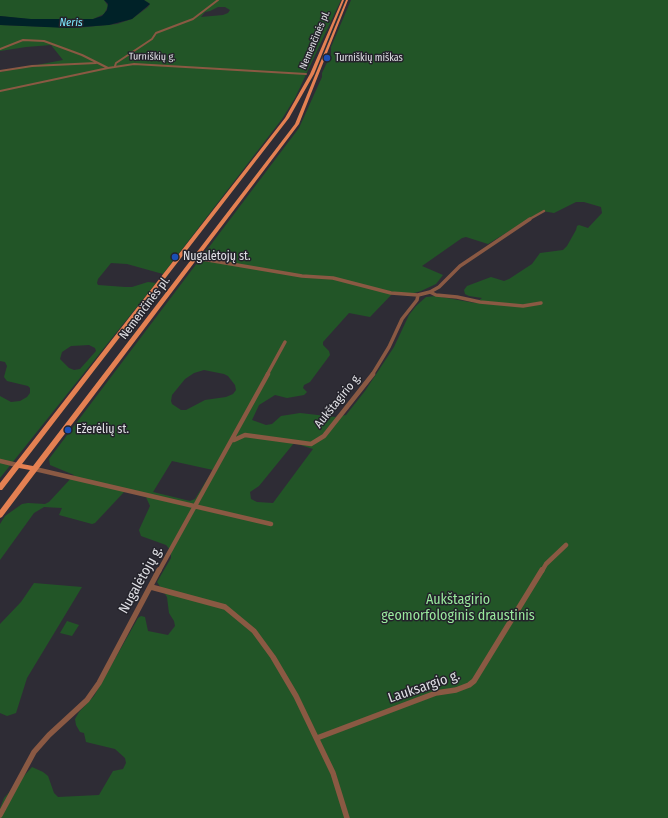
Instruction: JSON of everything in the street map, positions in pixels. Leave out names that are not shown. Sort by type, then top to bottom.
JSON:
[{"type":"main road","name":"Nemenčinės pl.","points":[[0,488],[288,118],[314,71],[343,0]]},
{"type":"main road","name":"Nemenčinės pl.","points":[[0,514],[297,124],[348,0]]},
{"type":"main road","points":[[321,52],[326,52]]},
{"type":"main road","points":[[306,74],[314,71]]},
{"type":"main road","points":[[306,74],[311,76]]},
{"type":"main road","points":[[305,89],[311,90]]},
{"type":"main road","points":[[233,189],[247,190]]},
{"type":"main road","points":[[18,465],[35,469]]},
{"type":"street","points":[[115,66],[116,63],[142,47],[156,33],[194,19],[218,0]]},
{"type":"street","points":[[0,49],[21,41],[33,40],[44,42],[82,55],[108,68]]},
{"type":"street","points":[[0,71],[32,66],[97,62]]},
{"type":"street","name":"Turniškių g.","points":[[0,92],[115,66],[147,64],[306,74]]},
{"type":"street","points":[[196,258],[302,276],[333,278],[391,293],[418,295],[430,292],[444,282],[460,266],[516,227],[544,211]]},
{"type":"street","points":[[430,292],[480,302],[523,306],[541,303]]},
{"type":"street","name":"Aukštagirio g.","points":[[231,443],[236,438],[245,435],[311,444],[324,436],[371,377],[389,347],[402,320],[417,300],[418,295]]},
{"type":"street","name":"Nugalėtojų g.","points":[[0,815],[34,752],[93,693],[194,505],[231,443],[285,342]]},
{"type":"street","points":[[0,461],[18,465]]},
{"type":"street","points":[[35,469],[271,524]]},
{"type":"street","name":"Lauksargio g.","points":[[317,738],[436,693],[456,690],[469,685],[474,681],[546,564],[566,546]]},
{"type":"street","points":[[151,587],[225,607],[254,631],[273,657],[296,696],[317,738],[333,772],[347,818]]},
{"type":"green space","points":[[0,0],[104,0],[108,6],[104,14],[93,19],[27,19],[0,16]]},
{"type":"green space","points":[[144,0],[341,0],[295,98],[282,119],[163,274],[127,264],[111,263],[98,279],[98,285],[125,287],[132,287],[148,282],[156,283],[0,478],[0,396],[11,402],[20,401],[27,397],[30,393],[30,388],[28,386],[7,381],[4,377],[7,366],[5,362],[0,361],[0,72],[63,60],[51,45],[0,51],[0,25],[77,28],[117,24],[132,19],[148,7],[150,4]],"holes":[[[218,7],[225,7],[230,10],[228,13],[223,15],[201,17],[205,12]],[[89,345],[95,348],[96,351],[80,369],[74,370],[69,368],[60,359],[62,352],[71,346]]]},
{"type":"green space","name":"Aukštagirio geomorfologinis draustinis","points":[[351,0],[668,0],[668,818],[0,818],[0,808],[4,798],[32,767],[48,776],[54,793],[58,797],[99,795],[113,771],[123,769],[126,763],[125,758],[115,749],[86,742],[84,733],[80,732],[76,725],[75,719],[79,712],[94,696],[138,618],[141,616],[145,617],[148,631],[168,635],[175,626],[169,613],[167,597],[157,582],[171,558],[171,551],[166,545],[141,536],[139,530],[150,506],[146,497],[125,491],[95,523],[92,524],[59,515],[62,508],[44,507],[34,513],[0,560],[0,524],[5,516],[22,504],[45,504],[49,502],[74,475],[50,465],[49,459],[299,128],[322,77],[322,73],[331,54],[331,47]],"holes":[[[576,202],[584,202],[601,207],[602,213],[588,228],[579,225],[577,226],[567,246],[563,250],[540,253],[532,264],[504,281],[491,277],[467,286],[464,290],[465,294],[482,298],[475,303],[436,296],[426,297],[409,315],[394,347],[365,391],[346,415],[335,417],[300,413],[281,416],[272,424],[266,425],[252,420],[259,405],[275,395],[287,398],[304,395],[307,392],[303,388],[304,385],[310,382],[330,355],[329,351],[323,345],[323,342],[349,313],[370,317],[394,292],[411,294],[436,284],[443,275],[422,266],[462,238],[466,237],[488,244],[542,211],[554,213]],[[204,370],[224,374],[228,376],[235,385],[236,390],[233,394],[226,397],[205,400],[186,410],[181,410],[172,404],[172,395],[185,379],[194,373]],[[294,443],[313,449],[273,503],[257,502],[251,499],[250,492],[259,486]],[[172,461],[213,470],[195,499],[190,501],[153,492]]]},
{"type":"green space","points":[[34,583],[82,587],[27,678],[16,713],[7,716],[0,713],[0,624],[21,602]]},
{"type":"green space","points":[[67,621],[79,625],[72,636],[60,633]]},
{"type":"water","name":"Neris","points":[[104,0],[144,0],[150,4],[132,19],[109,25],[68,28],[0,25],[0,16],[31,19],[93,19],[102,16],[107,10],[108,4]]},
{"type":"place","name":"Turniškių miškas","points":[[327,58]]},
{"type":"place","name":"Nugalėtojų st.","points":[[175,257]]},
{"type":"place","name":"Ežerėlių st.","points":[[68,430]]}]
